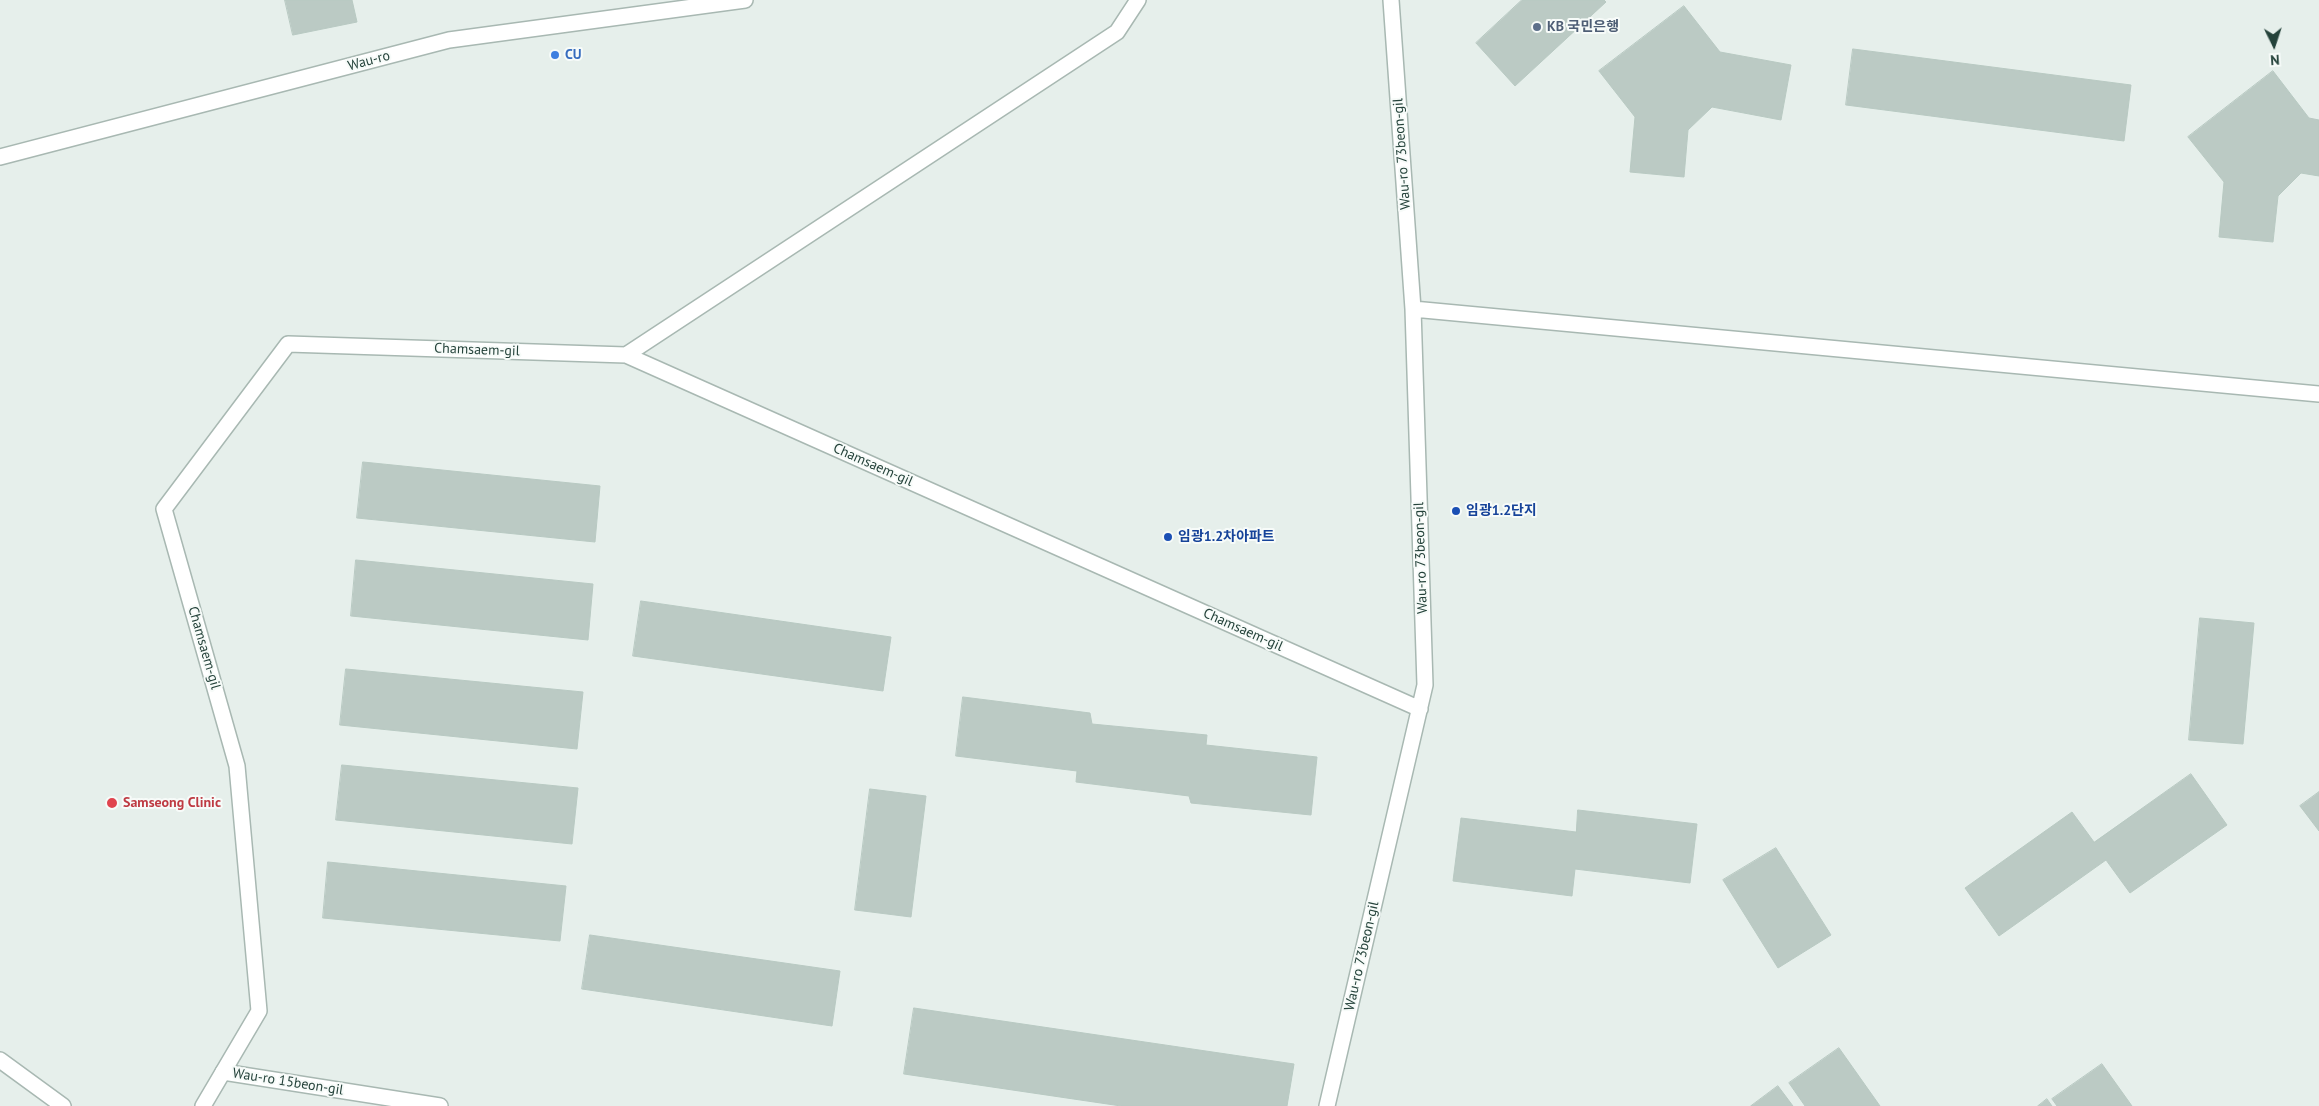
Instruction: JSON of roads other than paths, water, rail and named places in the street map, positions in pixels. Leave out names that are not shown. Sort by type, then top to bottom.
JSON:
[{"type":"street","name":"Wau-ro","points":[[0,157],[449,40],[745,0]]},
{"type":"street","points":[[626,355],[1118,32],[1138,0]]},
{"type":"street","name":"Wau-ro 73beon-gil","points":[[1328,1106],[1425,685],[1413,309],[1391,0]]},
{"type":"street","points":[[1413,309],[2319,394]]},
{"type":"street","name":"Chamsaem-gil","points":[[203,1106],[259,1011],[237,766],[164,509],[288,344],[626,355],[1420,709]]},
{"type":"street","points":[[0,1060],[63,1106]]},
{"type":"street","name":"Wau-ro 15beon-gil","points":[[224,1072],[440,1106]]},
{"type":"place","name":"KB 국민은행","points":[[1537,27]]},
{"type":"place","name":"CU","points":[[555,55]]},
{"type":"place","name":"임광1.2단지","points":[[1456,511]]},
{"type":"place","name":"임광1.2차아파트","points":[[1168,537]]},
{"type":"place","name":"Samseong Clinic","points":[[112,803]]}]
